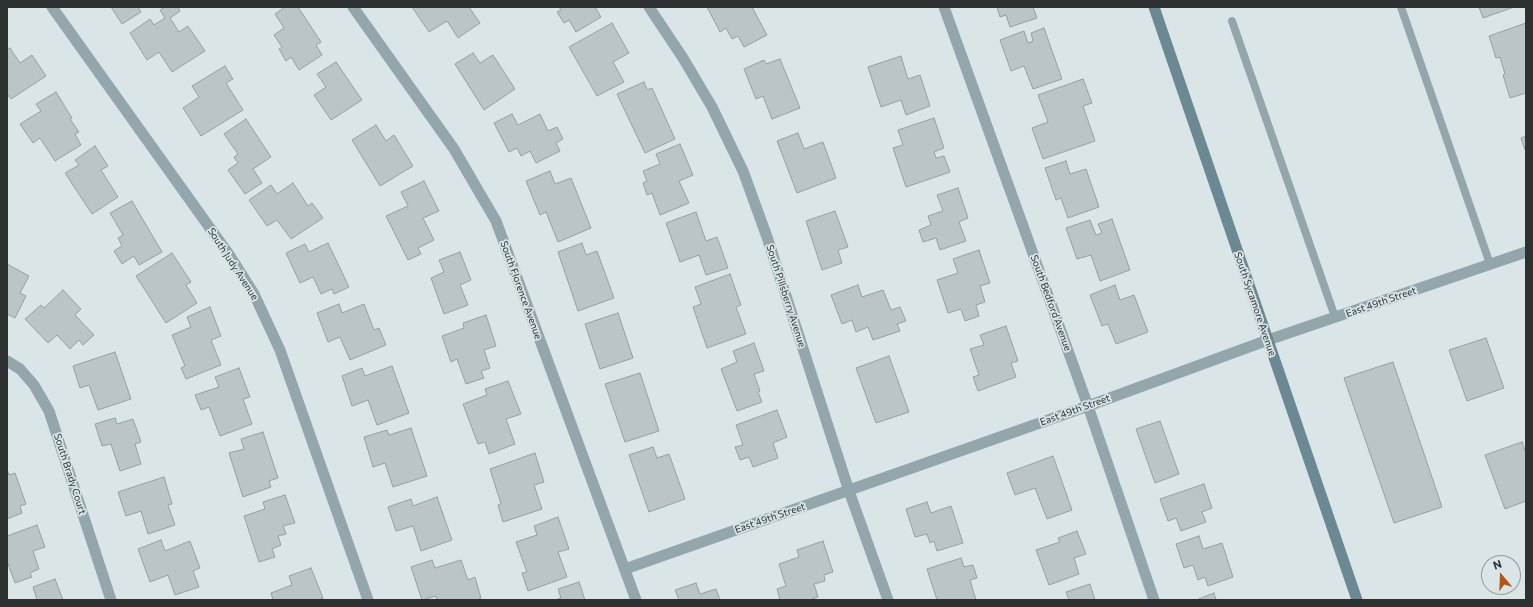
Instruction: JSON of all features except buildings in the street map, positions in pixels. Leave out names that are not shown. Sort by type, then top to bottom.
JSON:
[{"type":"main road","name":"South Sycamore Avenue","points":[[1154,7],[1357,600]]},
{"type":"street","name":"South Judy Avenue","points":[[52,7],[226,250],[254,294],[280,350],[368,600]]},
{"type":"street","name":"South Florence Avenue","points":[[353,7],[454,149],[496,221],[636,600]]},
{"type":"street","name":"South Pillsberry Avenue","points":[[649,7],[683,58],[712,107],[743,171],[767,237],[849,491],[888,600]]},
{"type":"street","name":"South Bedford Avenue","points":[[944,7],[1088,406],[1154,600]]},
{"type":"street","name":"East 49th Street","points":[[625,569],[1088,406],[1268,340],[1526,252]]},
{"type":"street","name":"South Brady Court","points":[[7,361],[20,369],[34,385],[49,412],[112,600]]},
{"type":"lane","points":[[1401,7],[1490,264]]},
{"type":"lane","points":[[1232,21],[1335,317]]}]
